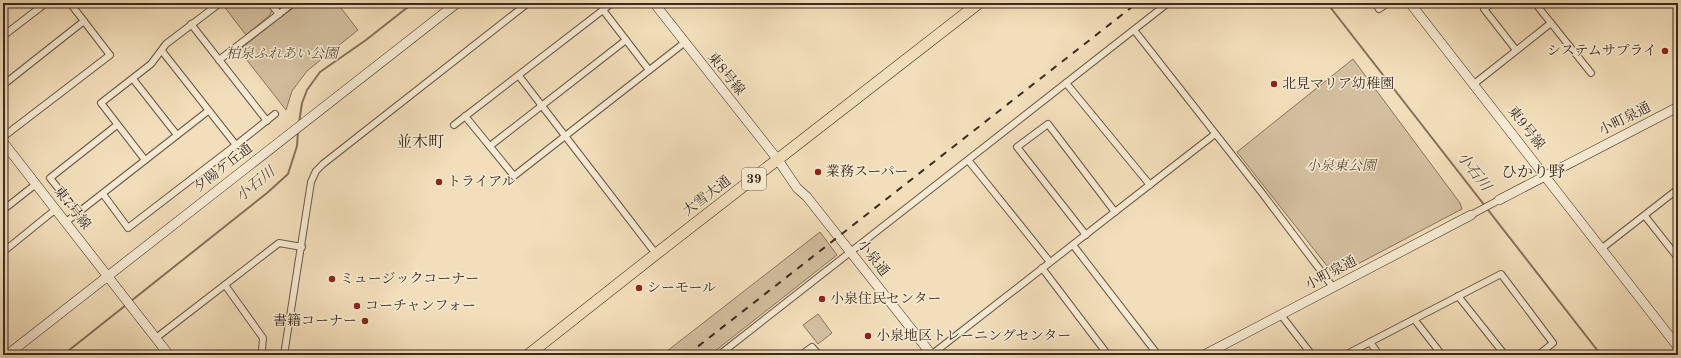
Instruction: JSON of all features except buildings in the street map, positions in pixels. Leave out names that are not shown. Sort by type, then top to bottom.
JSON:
[{"type":"highway","name":"大雪大通","points":[[528,355],[979,3]]},
{"type":"street","points":[[3,36],[46,3]]},
{"type":"street","points":[[3,137],[110,55],[70,3]]},
{"type":"street","points":[[145,160],[101,103],[151,64],[166,44],[220,3]]},
{"type":"street","points":[[270,3],[279,14]]},
{"type":"street","points":[[219,60],[293,3]]},
{"type":"street","name":"夕陽ケ丘通","points":[[6,355],[457,3]]},
{"type":"street","points":[[284,355],[311,182],[316,171],[528,3]]},
{"type":"street","points":[[454,125],[612,3]]},
{"type":"street","name":"東8号線","points":[[654,3],[684,43],[778,160]]},
{"type":"street","points":[[722,354],[1168,3]]},
{"type":"street","points":[[1375,3],[1379,9],[1388,3]]},
{"type":"street","name":"東9号線","points":[[1410,3],[1678,347]]},
{"type":"street","points":[[1492,3],[1484,9],[1516,50]]},
{"type":"street","points":[[1535,3],[1590,74]]},
{"type":"street","points":[[602,10],[649,70]]},
{"type":"street","points":[[3,85],[84,21]]},
{"type":"street","points":[[1474,84],[1551,23]]},
{"type":"street","points":[[191,24],[267,121]]},
{"type":"street","points":[[1134,30],[1262,193],[1333,287]]},
{"type":"street","points":[[490,146],[626,40]]},
{"type":"street","points":[[465,116],[514,176],[684,43]]},
{"type":"street","points":[[162,51],[236,145]]},
{"type":"street","points":[[519,76],[656,254]]},
{"type":"street","points":[[133,79],[177,135]]},
{"type":"street","points":[[1066,83],[1150,185]]},
{"type":"street","name":"小町泉通","points":[[1499,200],[1678,107]]},
{"type":"street","points":[[66,222],[208,111]]},
{"type":"street","points":[[103,194],[128,228],[275,114]]},
{"type":"street","points":[[1086,234],[1017,147],[1048,124],[1115,212]]},
{"type":"street","points":[[78,213],[50,178],[117,125]]},
{"type":"street","points":[[932,355],[1215,134]]},
{"type":"street","name":"東7号線","points":[[3,142],[107,277],[170,355]]},
{"type":"street","name":"小泉通","points":[[778,160],[798,188],[807,197],[932,355]]},
{"type":"street","points":[[968,160],[1050,262]]},
{"type":"street","points":[[3,210],[36,184]]},
{"type":"street","points":[[1601,249],[1678,189]]},
{"type":"street","points":[[1471,215],[1499,200]]},
{"type":"street","points":[[3,252],[56,209]]},
{"type":"street","name":"小町泉通","points":[[1204,355],[1471,215]]},
{"type":"street","points":[[1645,216],[1678,258]]},
{"type":"street","points":[[156,338],[279,243],[302,247]]},
{"type":"street","points":[[1073,245],[1158,355]]},
{"type":"street","points":[[1672,251],[1678,246]]},
{"type":"street","points":[[1042,268],[1108,355]]},
{"type":"street","points":[[1345,355],[1501,274],[1553,343],[1538,355]]},
{"type":"street","points":[[225,285],[263,338],[262,350]]},
{"type":"street","points":[[1458,296],[1505,355]]},
{"type":"street","points":[[1281,315],[1312,355]]},
{"type":"street","points":[[1414,319],[1442,355]]},
{"type":"street","points":[[1370,342],[1379,355]]},
{"type":"street","points":[[801,355],[812,346],[819,355]]},
{"type":"green space","points":[[226,3],[266,3],[272,10],[270,15],[246,35],[223,5]]},
{"type":"green space","name":"柏泉ふれあい公園","points":[[299,3],[337,3],[358,30],[307,71],[292,91],[286,110],[239,50]]},
{"type":"green space","name":"小泉東公園","points":[[1353,59],[1460,203],[1462,209],[1335,276],[1237,152]]},
{"type":"green space","points":[[820,232],[837,255],[710,355],[662,355]]},
{"type":"green space","points":[[818,314],[832,333],[818,344],[803,325]]},
{"type":"waterway","name":"小石川","points":[[299,123],[302,103],[307,90],[320,72],[366,40],[413,3]]},
{"type":"waterway","name":"小石川","points":[[1327,3],[1601,355]]},
{"type":"waterway","name":"小石川","points":[[131,301],[267,193],[288,174],[297,146],[298,131]]},
{"type":"waterway","name":"小石川","points":[[63,355],[126,305]]},
{"type":"railway","points":[[687,355],[1137,3]]},
{"type":"place","name":"システムサプライ","points":[[1665,51]]},
{"type":"place","name":"北見マリア幼稚園","points":[[1274,84]]},
{"type":"place","name":"業務スーパー","points":[[818,172]]},
{"type":"place","name":"トライアル","points":[[439,182]]},
{"type":"place","name":"ミュージックコーナー","points":[[332,279]]},
{"type":"place","name":"シーモール","points":[[639,288]]},
{"type":"place","name":"小泉住民センター","points":[[822,299]]},
{"type":"place","name":"コーチャンフォー","points":[[357,306]]},
{"type":"place","name":"書籍コーナー","points":[[365,321]]},
{"type":"place","name":"小泉地区トレーニングセンター","points":[[868,336]]},
{"type":"district","name":"並木町","points":[[420,143]]},
{"type":"district","name":"ひかり野","points":[[1533,173]]}]
